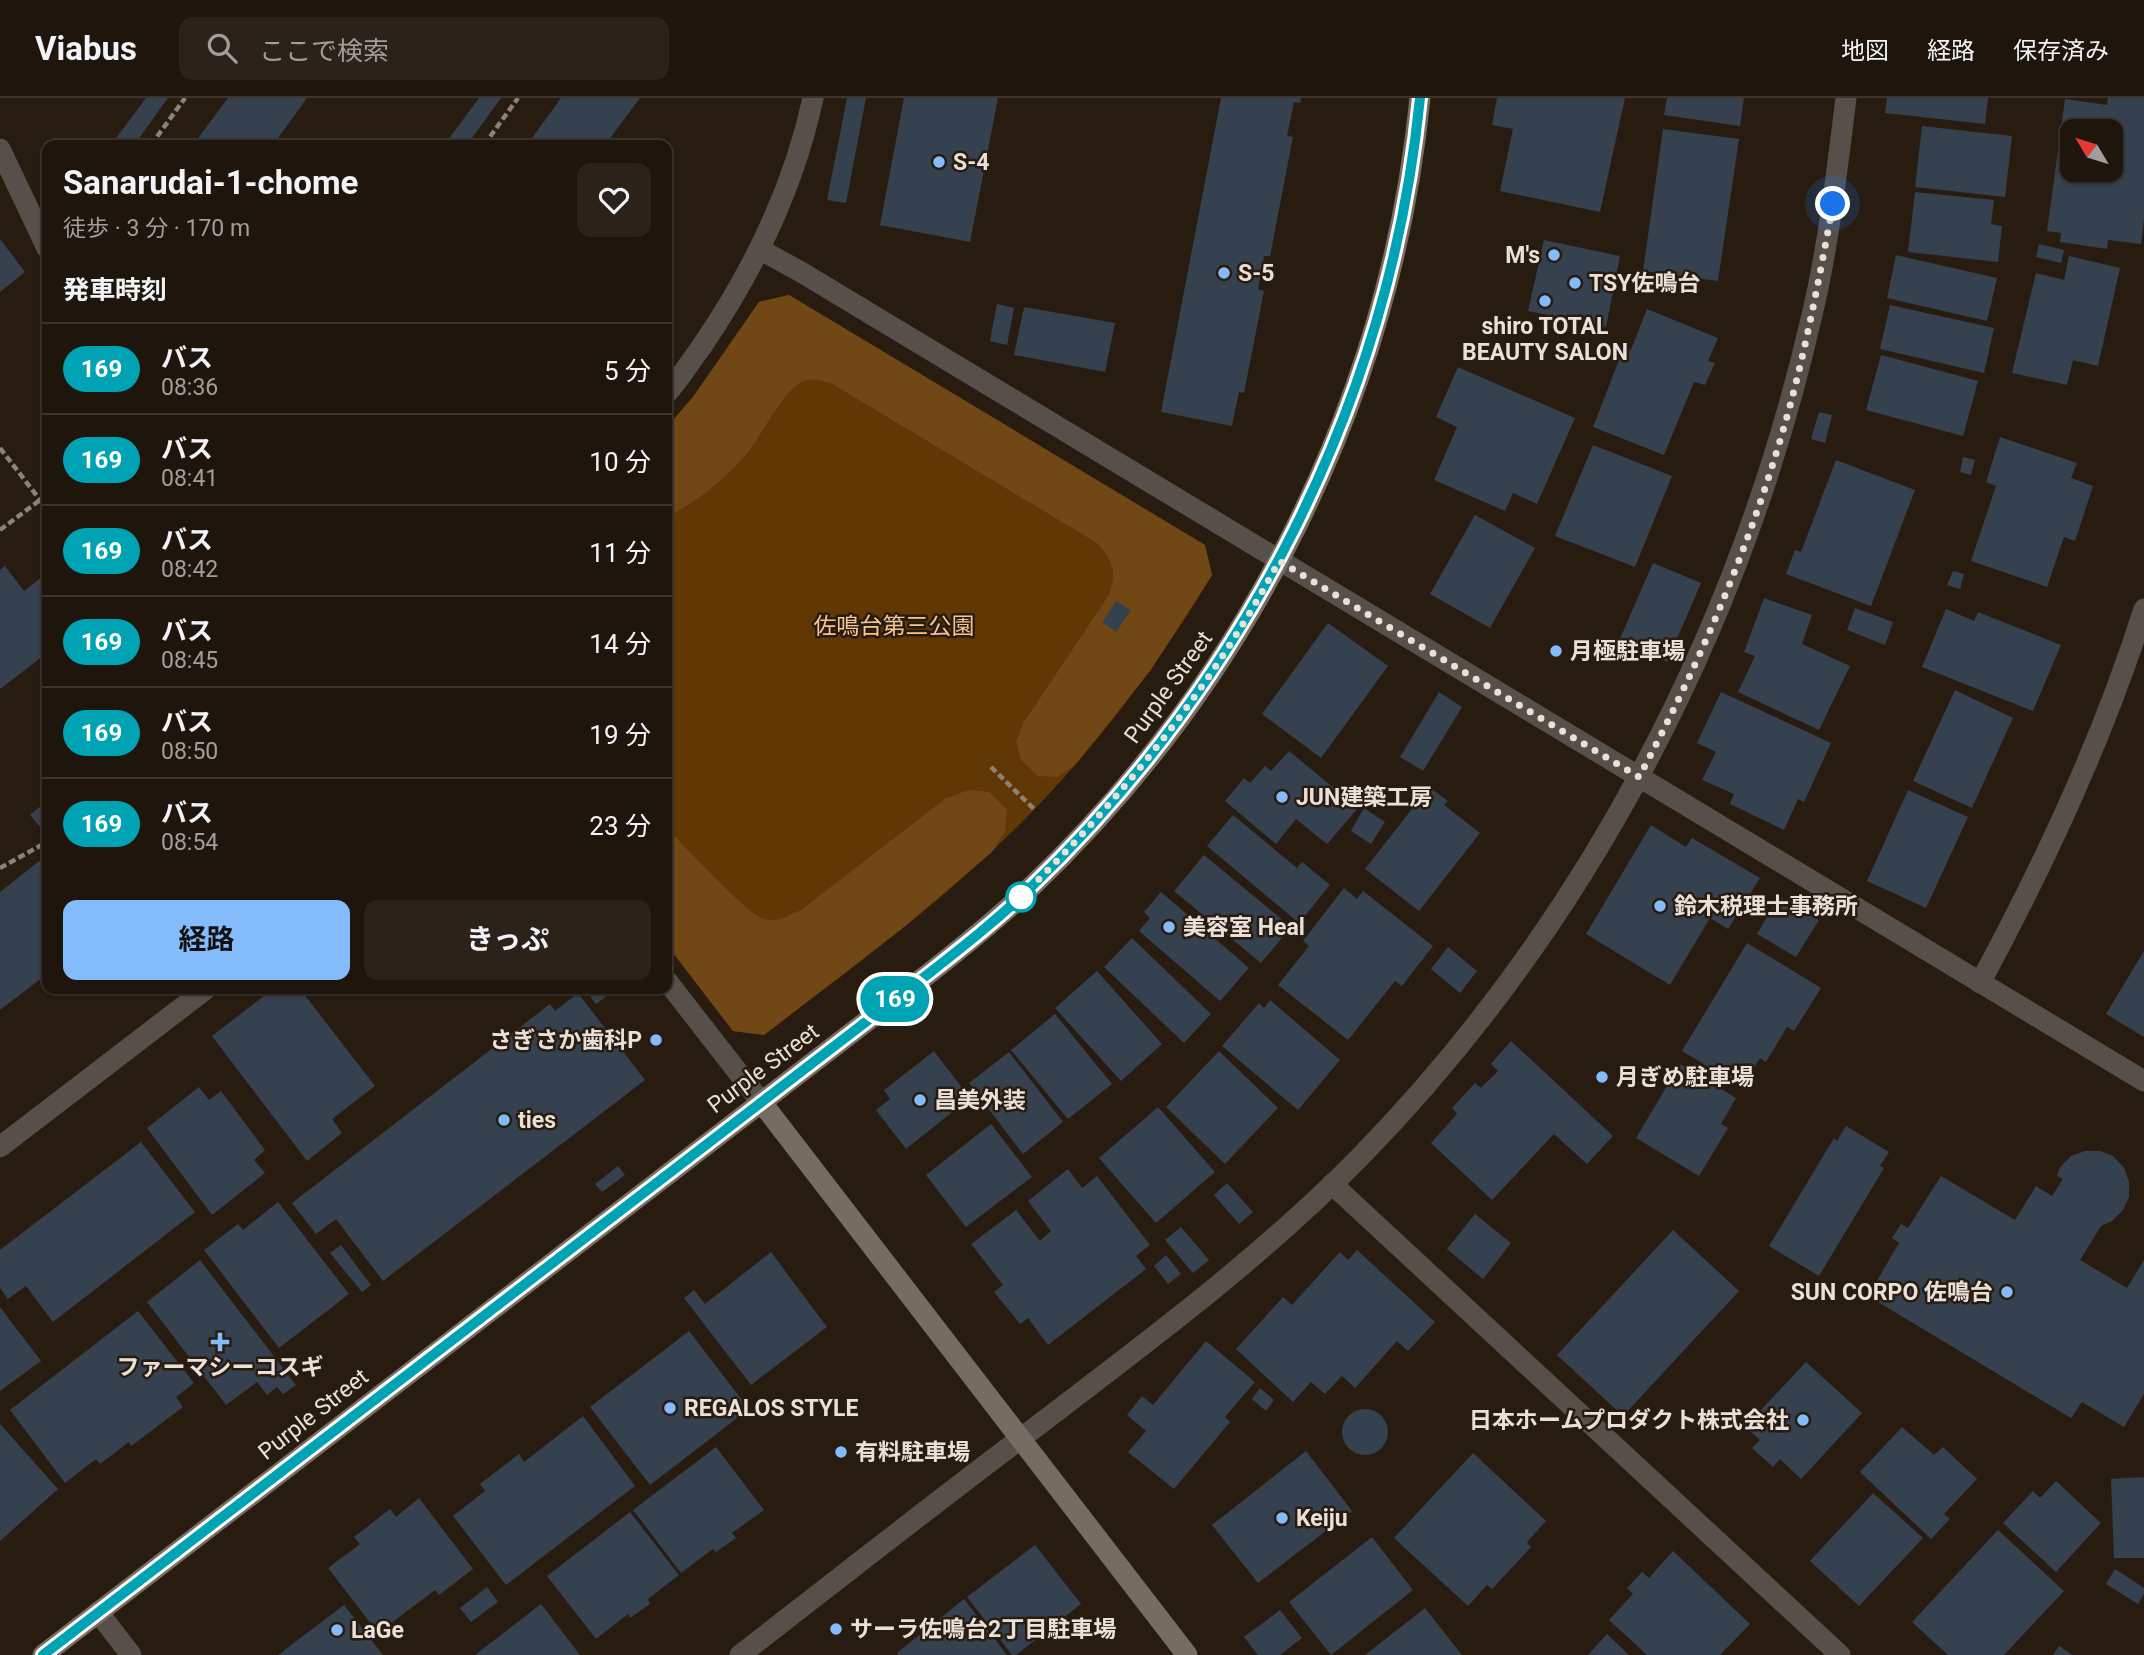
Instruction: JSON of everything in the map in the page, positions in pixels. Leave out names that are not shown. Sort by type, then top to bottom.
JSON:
[{"type":"street","points":[[672,387],[730,304],[774,219],[802,142],[813,98]]},
{"type":"street","name":"Purple Street","points":[[43,1655],[981,932],[1072,846],[1147,761],[1228,650],[1279,561],[1317,485],[1363,368],[1398,235],[1408,186],[1420,98]]},
{"type":"street","points":[[740,1655],[1202,1300],[1284,1229],[1362,1155],[1434,1075],[1502,991],[1564,903],[1621,811],[1671,716],[1716,618],[1755,517],[1787,414],[1818,284],[1833,204],[1846,98]]},
{"type":"street","points":[[0,149],[42,237]]},
{"type":"street","points":[[758,249],[813,279],[2144,1082]]},
{"type":"street","points":[[1980,983],[2029,892],[2083,773],[2131,650],[2144,609]]},
{"type":"street","points":[[672,987],[1187,1655]]},
{"type":"street","points":[[0,1147],[199,994]]},
{"type":"street","points":[[1332,1184],[1840,1655]]},
{"type":"street","points":[[98,1612],[131,1655]]},
{"type":"path","points":[[155,140],[185,98]]},
{"type":"path","points":[[488,140],[518,98]]},
{"type":"path","points":[[0,448],[42,503]]},
{"type":"path","points":[[0,530],[40,500]]},
{"type":"path","points":[[991,767],[1035,810]]},
{"type":"path","points":[[0,868],[42,845]]},
{"type":"green space","name":"佐鳴台第三公園","points":[[789,295],[1205,545],[1212,575],[1138,686],[1083,756],[1023,821],[936,901],[764,1035],[733,1031],[672,952],[672,421],[693,397],[759,302]]},
{"type":"shaded area","points":[[789,295],[1205,545],[1212,575],[1150,671],[1075,765],[1057,777],[1038,776],[1021,760],[1016,741],[1024,722],[1109,595],[1113,579],[1112,567],[1097,543],[836,386],[814,380],[805,381],[793,388],[753,445],[730,472],[700,497],[672,514],[672,421],[693,397],[759,302]]},
{"type":"shaded area","points":[[968,790],[989,792],[1007,810],[1005,832],[992,852],[900,930],[764,1035],[733,1031],[672,952],[672,833],[744,905],[764,919],[774,920],[801,910],[945,799]]},
{"type":"building","points":[[146,98],[168,98],[138,140],[115,140]]},
{"type":"building","points":[[228,98],[307,98],[277,140],[197,140]]},
{"type":"building","points":[[479,98],[501,98],[471,140],[454,140],[450,137]]},
{"type":"building","points":[[561,98],[640,98],[609,140],[531,140]]},
{"type":"building","points":[[847,98],[866,98],[846,203],[827,200]]},
{"type":"building","name":"S-4","points":[[904,98],[998,98],[970,242],[880,225]]},
{"type":"building","name":"S-5","points":[[1221,98],[1301,98],[1300,103],[1294,102],[1287,136],[1293,137],[1270,256],[1264,256],[1258,289],[1264,291],[1244,393],[1239,392],[1232,426],[1161,412]]},
{"type":"building","points":[[1497,98],[1625,98],[1600,212],[1500,191],[1513,129],[1492,125]]},
{"type":"building","points":[[1667,98],[1744,98],[1740,126],[1664,115]]},
{"type":"building","points":[[1887,98],[1988,98],[1985,124],[1885,113]]},
{"type":"building","points":[[2108,98],[2144,98],[2144,219],[2141,244],[2108,240],[2107,249],[2060,242],[2061,233],[2047,231],[2060,136],[2060,182],[2123,182],[2123,119],[2062,119],[2065,99],[2107,105]]},
{"type":"building","points":[[1922,126],[2012,136],[2005,197],[1915,187]]},
{"type":"building","points":[[1663,129],[1739,139],[1718,281],[1643,271]]},
{"type":"building","points":[[1915,192],[1994,200],[1991,224],[2002,226],[1998,262],[1908,252]]},
{"type":"building","points":[[0,239],[25,272],[0,292]]},
{"type":"building","name":"TSY佐鳴台","points":[[1544,240],[1620,256],[1606,327],[1528,311]]},
{"type":"building","points":[[2039,244],[2064,250],[2061,263],[2036,257]]},
{"type":"building","points":[[1896,255],[1997,278],[1987,321],[1887,298]]},
{"type":"building","points":[[2069,256],[2120,268],[2098,366],[2073,360],[2067,385],[2012,373],[2036,273],[2064,280]]},
{"type":"building","points":[[997,304],[1014,308],[1007,345],[990,341]]},
{"type":"building","points":[[1890,305],[1994,328],[1984,373],[1880,349]]},
{"type":"building","points":[[1024,307],[1115,323],[1105,372],[1014,355]]},
{"type":"building","points":[[1647,309],[1718,338],[1708,361],[1715,363],[1705,385],[1694,382],[1664,455],[1593,427],[1624,347],[1631,350]]},
{"type":"building","points":[[1881,355],[1978,381],[1963,436],[1866,410]]},
{"type":"building","points":[[1458,367],[1575,418],[1537,504],[1513,493],[1505,511],[1434,480],[1457,427],[1436,417]]},
{"type":"building","points":[[1819,412],[1832,415],[1825,443],[1811,439]]},
{"type":"building","points":[[2000,437],[2077,463],[2071,478],[2093,486],[2075,541],[2064,537],[2047,587],[1971,561],[1996,486],[1986,482]]},
{"type":"building","points":[[1593,445],[1672,476],[1635,567],[1555,536]]},
{"type":"building","points":[[1963,457],[1975,460],[1971,475],[1960,472]]},
{"type":"building","points":[[1836,460],[1915,490],[1871,606],[1786,574],[1795,550],[1801,552]]},
{"type":"building","points":[[1475,515],[1535,548],[1490,628],[1430,594]]},
{"type":"building","points":[[1653,563],[1701,583],[1667,662],[1619,641]]},
{"type":"building","points":[[5,566],[24,591],[42,577],[42,657],[0,689],[0,570]]},
{"type":"building","points":[[1953,571],[1964,574],[1960,589],[1947,585]]},
{"type":"building","points":[[1764,598],[1812,615],[1802,644],[1850,666],[1819,730],[1738,692],[1755,656],[1744,652]]},
{"type":"building","points":[[1116,601],[1131,610],[1116,632],[1102,622]]},
{"type":"building","points":[[1855,608],[1893,622],[1885,645],[1847,630]]},
{"type":"building","points":[[1946,609],[1974,621],[1978,612],[2061,645],[2033,711],[1922,667]]},
{"type":"building","points":[[1328,623],[1388,666],[1321,758],[1262,714]]},
{"type":"building","points":[[1955,690],[2013,718],[1972,808],[1913,781]]},
{"type":"building","points":[[1439,692],[1462,707],[1423,771],[1400,757]]},
{"type":"building","points":[[1721,692],[1831,743],[1804,802],[1798,799],[1784,830],[1730,804],[1734,794],[1702,780],[1716,752],[1697,743]]},
{"type":"building","points":[[1289,751],[1358,808],[1327,844],[1296,819],[1276,844],[1225,801],[1244,778],[1250,783],[1265,766],[1271,771]]},
{"type":"building","points":[[1429,787],[1448,801],[1444,805],[1480,833],[1419,911],[1365,869]]},
{"type":"building","points":[[1908,790],[1968,817],[1926,908],[1867,881]]},
{"type":"building","points":[[42,805],[42,827],[41,828],[30,815]]},
{"type":"building","points":[[1364,808],[1385,822],[1371,844],[1351,831]]},
{"type":"building","points":[[1233,815],[1297,868],[1302,862],[1330,885],[1299,923],[1207,846]]},
{"type":"building","points":[[1651,825],[1686,847],[1692,838],[1760,878],[1728,929],[1710,918],[1670,985],[1586,934]]},
{"type":"building","points":[[1204,855],[1291,927],[1261,963],[1174,891]]},
{"type":"building","points":[[42,859],[42,978],[0,1010],[0,892]]},
{"type":"building","points":[[1344,888],[1357,899],[1363,891],[1433,946],[1402,986],[1395,981],[1348,1040],[1278,985],[1309,946],[1303,941]]},
{"type":"building","points":[[1161,892],[1249,968],[1220,1001],[1139,931],[1150,918],[1144,912]]},
{"type":"building","points":[[1779,896],[1819,920],[1796,957],[1757,934]]},
{"type":"building","points":[[1132,938],[1211,1014],[1184,1043],[1104,967]]},
{"type":"building","points":[[1747,943],[1821,988],[1794,1031],[1787,1027],[1766,1062],[1760,1058],[1742,1087],[1682,1051]]},
{"type":"building","points":[[1448,947],[1477,971],[1460,993],[1431,969]]},
{"type":"building","points":[[2144,951],[2144,1037],[2106,1014]]},
{"type":"building","points":[[1097,971],[1162,1044],[1121,1081],[1055,1008]]},
{"type":"building","points":[[267,994],[304,994],[375,1086],[332,1119],[342,1133],[307,1161],[212,1036]]},
{"type":"building","points":[[579,994],[645,1080],[383,1281],[336,1219],[316,1234],[292,1203],[550,1004],[555,1011]]},
{"type":"building","points":[[588,994],[609,994],[596,1004]]},
{"type":"building","points":[[1270,1000],[1340,1060],[1298,1110],[1222,1046],[1259,1003],[1264,1008]]},
{"type":"building","points":[[1055,1014],[1112,1084],[1068,1119],[1011,1050]]},
{"type":"building","points":[[1511,1041],[1613,1136],[1587,1164],[1554,1134],[1492,1200],[1431,1143],[1457,1114],[1452,1108],[1475,1083],[1481,1088],[1498,1071],[1491,1064]]},
{"type":"building","points":[[934,1051],[970,1098],[906,1149],[876,1110],[890,1099],[884,1090]]},
{"type":"building","points":[[1219,1051],[1278,1108],[1225,1164],[1166,1107]]},
{"type":"building","points":[[1009,1052],[1063,1122],[1023,1154],[969,1083]]},
{"type":"building","points":[[1680,1064],[1736,1098],[1721,1124],[1728,1128],[1699,1176],[1636,1138]]},
{"type":"building","points":[[199,1087],[209,1100],[221,1091],[265,1150],[254,1160],[265,1173],[212,1215],[147,1128]]},
{"type":"building","points":[[1158,1107],[1215,1172],[1156,1223],[1099,1158]]},
{"type":"building","points":[[991,1124],[1032,1177],[966,1227],[926,1175]]},
{"type":"building","points":[[1846,1126],[1889,1152],[1880,1166],[1884,1168],[1819,1276],[1769,1246],[1834,1138],[1837,1141]]},
{"type":"building","points":[[141,1142],[195,1212],[53,1322],[26,1286],[8,1299],[0,1288],[0,1250]]},
{"type":"building","name":"SUN CORPO 佐鳴台","points":[[2085,1151],[2100,1151],[2113,1156],[2124,1168],[2129,1182],[2129,1197],[2123,1210],[2112,1221],[2101,1226],[2080,1260],[2127,1288],[2144,1260],[2144,1394],[2124,1427],[2082,1402],[2071,1418],[1868,1296],[1899,1243],[1892,1238],[1901,1224],[1908,1228],[1941,1176],[2015,1220],[2036,1186],[2052,1196],[2063,1179],[2057,1176],[2060,1167],[2071,1156]]},
{"type":"building","points":[[618,1166],[625,1175],[602,1192],[595,1184]]},
{"type":"building","points":[[1068,1169],[1082,1188],[1097,1176],[1150,1245],[1136,1256],[1146,1269],[1048,1345],[1028,1318],[1020,1324],[994,1292],[1003,1285],[971,1244],[1016,1210],[1040,1241],[1051,1231],[1028,1201]]},
{"type":"building","points":[[1227,1183],[1253,1212],[1239,1224],[1214,1195]]},
{"type":"building","points":[[278,1202],[349,1294],[279,1348],[204,1250],[238,1224],[243,1230]]},
{"type":"building","points":[[1475,1214],[1511,1243],[1483,1279],[1447,1249]]},
{"type":"building","points":[[1181,1227],[1209,1260],[1193,1273],[1165,1240]]},
{"type":"building","points":[[1673,1230],[1739,1291],[1623,1416],[1557,1355]]},
{"type":"building","points":[[341,1245],[371,1285],[362,1292],[330,1253]]},
{"type":"building","points":[[1357,1250],[1435,1322],[1408,1351],[1397,1341],[1355,1388],[1342,1376],[1325,1394],[1311,1382],[1293,1402],[1236,1349],[1283,1297],[1292,1305],[1340,1252],[1348,1260]]},
{"type":"building","points":[[771,1252],[827,1327],[751,1385],[684,1298],[694,1290],[705,1304]]},
{"type":"building","points":[[1166,1255],[1181,1274],[1168,1284],[1154,1266]]},
{"type":"building","name":"ファーマシーコスギ","points":[[200,1260],[296,1385],[283,1394],[277,1387],[267,1395],[257,1382],[226,1405],[147,1302]]},
{"type":"building","points":[[0,1307],[41,1361],[0,1391]]},
{"type":"building","points":[[138,1311],[194,1383],[176,1397],[183,1407],[131,1446],[129,1442],[100,1464],[96,1459],[65,1483],[10,1410]]},
{"type":"building","name":"REGALOS STYLE","points":[[689,1331],[749,1409],[650,1485],[590,1407]]},
{"type":"building","points":[[1206,1341],[1255,1382],[1225,1417],[1230,1422],[1174,1489],[1128,1452],[1146,1431],[1127,1415],[1142,1396],[1153,1405]]},
{"type":"building","points":[[1806,1362],[1862,1413],[1801,1479],[1780,1459],[1773,1467],[1752,1448],[1760,1440],[1745,1427]]},
{"type":"building","points":[[1260,1388],[1274,1400],[1266,1411],[1252,1399]]},
{"type":"building","points":[[1365,1409],[1381,1416],[1388,1432],[1381,1448],[1365,1455],[1349,1448],[1342,1432],[1349,1416]]},
{"type":"building","points":[[583,1416],[635,1486],[506,1585],[453,1516],[485,1491],[480,1484],[519,1454],[524,1462]]},
{"type":"building","points":[[0,1424],[58,1489],[0,1541]]},
{"type":"building","points":[[1902,1427],[1934,1455],[1943,1447],[1977,1479],[1944,1514],[1950,1519],[1931,1539],[1860,1472]]},
{"type":"building","points":[[716,1447],[764,1510],[732,1533],[736,1538],[716,1552],[713,1549],[681,1573],[633,1510]]},
{"type":"building","name":"Keiju","points":[[1306,1451],[1352,1511],[1258,1583],[1212,1525]]},
{"type":"building","points":[[1473,1453],[1546,1521],[1527,1542],[1531,1547],[1492,1589],[1487,1585],[1468,1606],[1394,1538]]},
{"type":"building","points":[[2144,1477],[2144,1558],[2114,1558],[2111,1479]]},
{"type":"building","points":[[2056,1481],[2101,1523],[2056,1572],[2003,1523],[2033,1491],[2040,1498]]},
{"type":"building","points":[[1873,1493],[1923,1538],[1859,1606],[1810,1561]]},
{"type":"building","points":[[419,1498],[473,1569],[439,1595],[435,1590],[378,1633],[328,1568],[360,1544],[354,1537],[390,1509],[396,1517]]},
{"type":"building","points":[[630,1512],[679,1575],[648,1599],[650,1604],[630,1618],[628,1614],[596,1639],[547,1576]]},
{"type":"building","points":[[1998,1530],[2064,1591],[2004,1655],[1948,1655],[1912,1622]]},
{"type":"building","points":[[1372,1537],[1413,1590],[1331,1655],[1289,1602]]},
{"type":"building","points":[[1035,1545],[1081,1604],[1016,1655],[1012,1655],[967,1597]]},
{"type":"building","points":[[1673,1551],[1750,1624],[1720,1655],[1647,1655],[1609,1620],[1633,1594],[1627,1588],[1642,1572],[1649,1578]]},
{"type":"building","points":[[2115,1569],[2144,1588],[2144,1594],[2138,1604],[2106,1584]]},
{"type":"building","points":[[487,1587],[498,1602],[471,1622],[460,1608]]},
{"type":"building","points":[[964,1599],[1007,1655],[897,1653]]},
{"type":"building","points":[[541,1604],[580,1655],[475,1655]]},
{"type":"building","name":"LaGe","points":[[344,1605],[383,1655],[278,1655]]},
{"type":"building","points":[[1425,1608],[1462,1655],[1365,1655]]},
{"type":"building","points":[[1280,1610],[1302,1638],[1280,1655],[1258,1655],[1244,1637]]},
{"type":"building","points":[[1607,1634],[1629,1655],[1588,1655]]},
{"type":"building","points":[[2059,1646],[2073,1655],[2053,1655]]},
{"type":"bus line","name":"169","points":[[43,1655],[981,932],[1028,890],[1114,800],[1155,752],[1228,650],[1290,541],[1317,485],[1363,368],[1380,308],[1408,186],[1420,98]]},
{"type":"place","name":"S-4","points":[[939,162]]},
{"type":"place","name":"M's","points":[[1554,255]]},
{"type":"place","name":"S-5","points":[[1224,273]]},
{"type":"place","name":"TSY佐鳴台","points":[[1575,283]]},
{"type":"place","name":"shiro TOTAL BEAUTY SALON","points":[[1545,301]]},
{"type":"place","name":"月極駐車場","points":[[1556,651]]},
{"type":"place","name":"JUN建築工房","points":[[1282,797]]},
{"type":"place","name":"鈴木税理士事務所","points":[[1660,906]]},
{"type":"place","name":"美容室 Heal","points":[[1169,927]]},
{"type":"place","name":"さぎさか歯科P","points":[[656,1040]]},
{"type":"place","name":"月ぎめ駐車場","points":[[1602,1077]]},
{"type":"place","name":"昌美外装","points":[[920,1100]]},
{"type":"place","name":"ties","points":[[504,1120]]},
{"type":"place","name":"SUN CORPO 佐鳴台","points":[[2007,1292]]},
{"type":"place","name":"ファーマシーコスギ","points":[[220,1342]]},
{"type":"place","name":"REGALOS STYLE","points":[[670,1408]]},
{"type":"place","name":"日本ホームプロダクト株式会社","points":[[1803,1420]]},
{"type":"place","name":"有料駐車場","points":[[841,1452]]},
{"type":"place","name":"Keiju","points":[[1282,1518]]},
{"type":"place","name":"サーラ佐鳴台2丁目駐車場","points":[[836,1629]]},
{"type":"place","name":"LaGe","points":[[337,1630]]},
{"type":"route","points":[[1021,897],[1086,831],[1155,752],[1228,650],[1279,561],[1639,777],[1671,716],[1716,618],[1755,517],[1787,414],[1814,310],[1833,204]]}]
